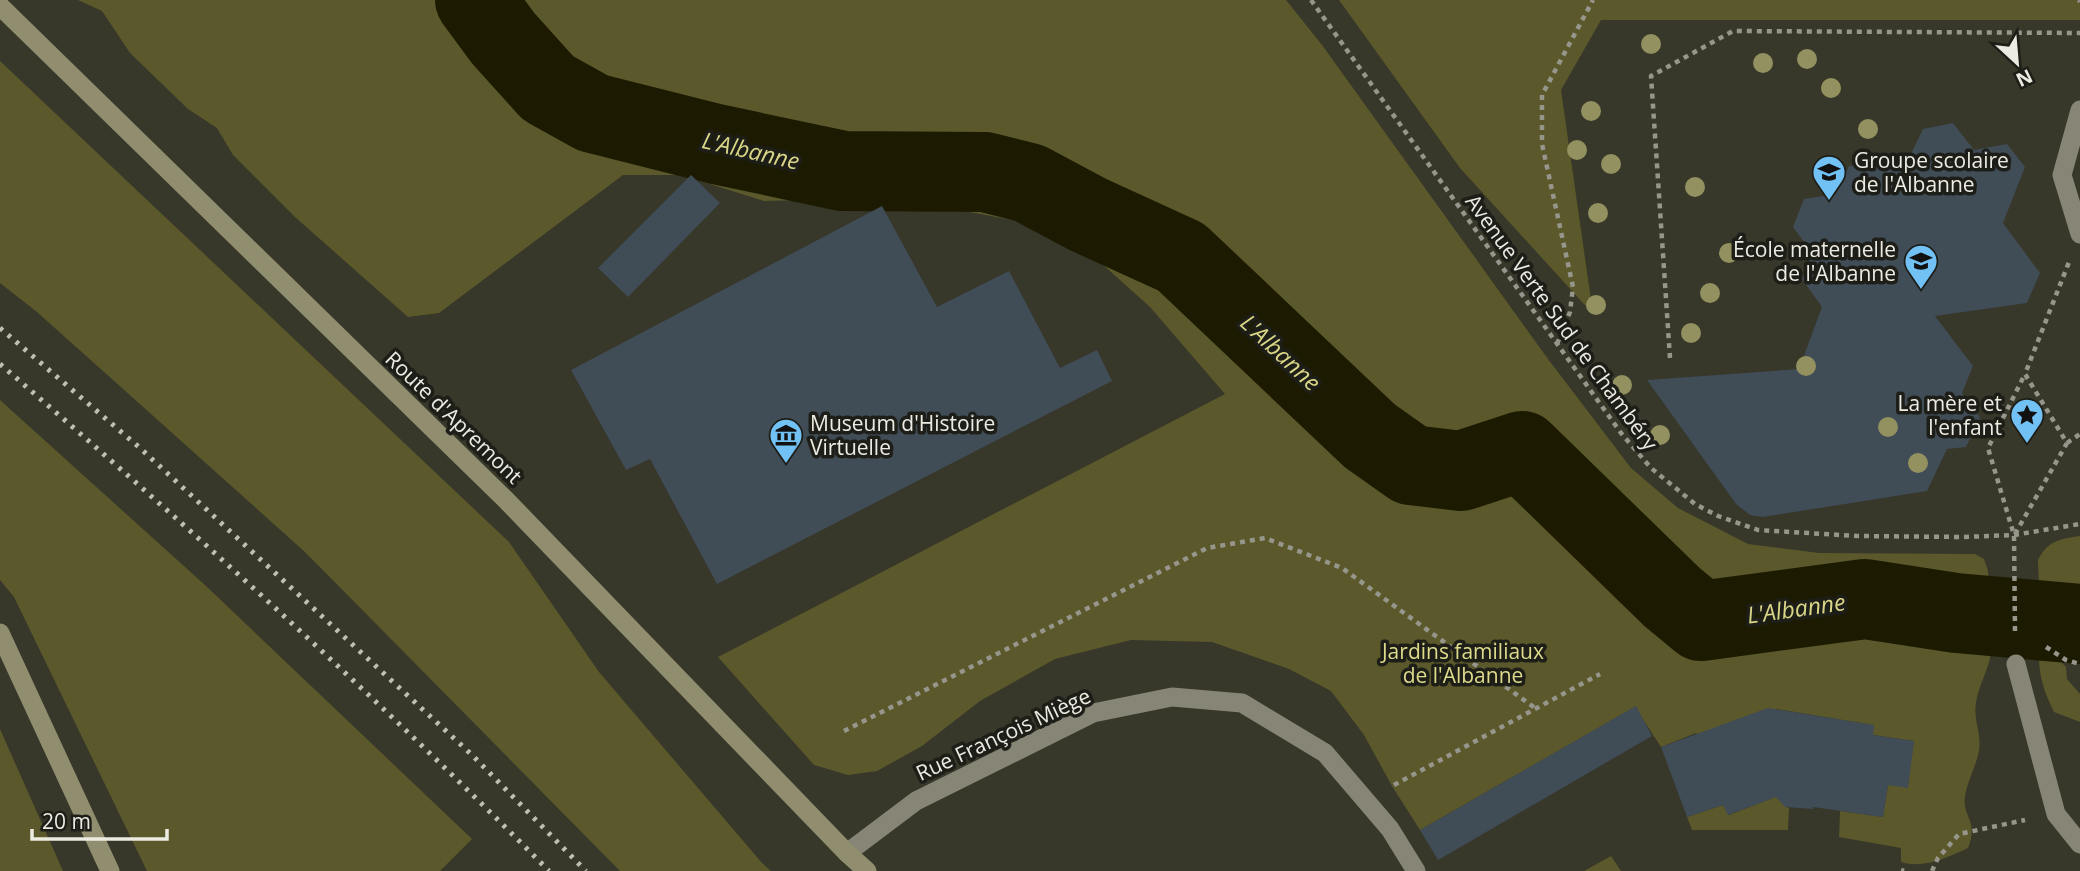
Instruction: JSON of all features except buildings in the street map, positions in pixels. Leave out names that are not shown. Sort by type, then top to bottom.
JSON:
[{"type":"main road","name":"Route d'Apremont","points":[[0,6],[506,500],[867,871]]},
{"type":"main road","points":[[0,633],[110,871]]},
{"type":"street","points":[[2080,110],[2062,176],[2080,234]]},
{"type":"street","points":[[2016,664],[2056,814],[2080,844]]},
{"type":"street","name":"Rue François Miège","points":[[847,853],[916,801],[1093,713],[1172,697],[1242,703],[1325,753],[1390,829],[1416,871]]},
{"type":"path","name":"Avenue Verte Sud de Chambéry","points":[[1311,0],[1621,433],[1651,468],[1695,504],[1718,516],[1758,530],[1780,533],[1964,537],[2014,535],[2080,524]]},
{"type":"path","points":[[1557,344],[1570,312],[1573,287],[1542,144],[1542,95],[1593,0]]},
{"type":"path","points":[[1670,358],[1651,76],[1733,31],[2080,33]]},
{"type":"path","points":[[2016,664],[2014,535],[1988,448],[2025,374],[2070,260]]},
{"type":"path","points":[[2025,374],[2067,443]]},
{"type":"path","points":[[2014,535],[2067,443],[2080,434]]},
{"type":"path","points":[[844,731],[1207,548],[1265,538],[1342,568],[1535,708]]},
{"type":"path","points":[[1366,801],[1600,674]]},
{"type":"path","points":[[1932,871],[1937,858],[1959,834],[2056,814]]},
{"type":"green space","name":"Jardins familiaux de l'Albanne","points":[[78,0],[1286,0],[1322,45],[1548,359],[1631,468],[1678,508],[1748,544],[1819,553],[1975,554],[1984,559],[1988,571],[1992,643],[1990,659],[1976,703],[1979,751],[1965,797],[1972,831],[1968,848],[1935,861],[1910,864],[1901,862],[1901,848],[1839,837],[1840,811],[1883,817],[1888,785],[1907,787],[1914,741],[1873,735],[1873,725],[1777,709],[1698,735],[1696,733],[1661,747],[1635,707],[1420,830],[1364,735],[1331,691],[1289,669],[1212,642],[1131,640],[1055,659],[980,701],[922,746],[877,771],[848,775],[814,765],[718,657],[1225,394],[1150,307],[1101,263],[1040,225],[927,204],[846,199],[764,201],[681,175],[623,175],[439,313],[408,317],[295,217],[233,155],[217,128],[188,109],[130,53],[102,11]]},
{"type":"green space","points":[[1339,0],[2080,0],[2080,20],[1601,20],[1561,90],[1593,314],[1460,168]]},
{"type":"green space","points":[[0,61],[509,542],[599,672],[771,871],[620,871],[305,552],[37,312],[0,283]]},
{"type":"green space","points":[[0,400],[206,586],[472,839],[440,871],[147,871],[14,597],[0,580]]},
{"type":"green space","points":[[2080,536],[2080,658],[2041,638],[2038,560],[2055,542]]},
{"type":"green space","points":[[2039,649],[2057,658],[2066,667],[2067,679],[2080,694],[2080,722],[2054,712],[2042,681]]},
{"type":"green space","points":[[0,729],[63,871],[0,871]]},
{"type":"green space","points":[[1780,795],[1787,808],[1789,807],[1788,830],[1692,830],[1687,817],[1723,805],[1729,815]]},
{"type":"green space","points":[[1611,856],[1621,871],[1584,871]]},
{"type":"waterway","name":"L'Albanne","points":[[475,0],[503,38],[548,88],[593,113],[716,144],[843,171],[985,172],[1029,183],[1087,214],[1181,257],[1370,436],[1411,465],[1461,471],[1522,451],[1672,597],[1701,621],[1865,599],[1956,613],[2080,624]]},
{"type":"railway","points":[[0,328],[140,448],[472,755],[586,871]]},
{"type":"railway","points":[[0,364],[279,612],[416,740],[549,871]]},
{"type":"place","name":"Groupe scolaire de l'Albanne","points":[[1829,202]]},
{"type":"place","name":"École maternelle de l'Albanne","points":[[1921,291]]},
{"type":"place","name":"La mère et l'enfant","points":[[2027,445]]},
{"type":"place","name":"Museum d'Histoire Virtuelle","points":[[786,465]]}]
